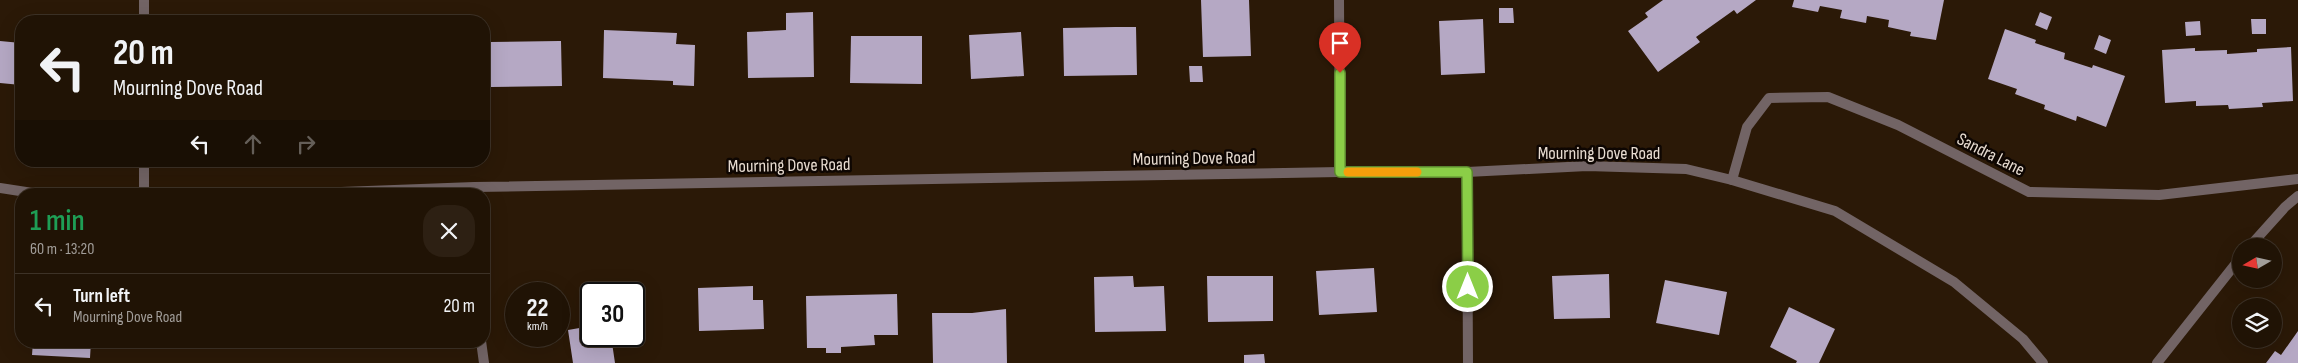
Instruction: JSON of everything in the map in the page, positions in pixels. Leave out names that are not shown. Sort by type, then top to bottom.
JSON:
[{"type":"street","points":[[144,0],[144,15]]},
{"type":"street","points":[[1339,0],[1341,14],[1340,172]]},
{"type":"street","name":"Sandra Lane","points":[[1732,180],[1747,127],[1769,98],[1828,97],[1898,125],[2030,192],[2160,195],[2298,179]]},
{"type":"street","name":"Mourning Dove Road","points":[[490,190],[1340,172],[1467,172],[1597,166],[1686,169],[1732,180],[1835,211],[1954,282],[2023,339],[2043,363]]},
{"type":"street","points":[[144,167],[144,188]]},
{"type":"street","points":[[1467,172],[1468,363]]},
{"type":"street","points":[[0,188],[15,190]]},
{"type":"street","points":[[2257,238],[2285,207],[2298,196]]},
{"type":"street","points":[[2157,363],[2232,268]]},
{"type":"street","points":[[482,348],[484,363]]},
{"type":"building","points":[[1201,0],[1249,0],[1251,56],[1203,57]]},
{"type":"building","points":[[1663,0],[1756,0],[1737,14],[1734,10],[1696,37],[1700,42],[1658,72],[1628,31],[1648,17],[1645,13]]},
{"type":"building","points":[[1794,0],[1944,0],[1936,40],[1910,36],[1911,32],[1888,27],[1889,20],[1867,16],[1866,23],[1840,18],[1842,10],[1820,6],[1818,12],[1792,7]]},
{"type":"building","points":[[1499,8],[1513,8],[1514,23],[1499,23]]},
{"type":"building","points":[[813,12],[814,77],[748,78],[747,32],[786,30],[786,13]]},
{"type":"building","points":[[2040,12],[2052,17],[2047,30],[2035,25]]},
{"type":"building","points":[[1483,19],[1485,73],[1441,75],[1439,21]]},
{"type":"building","points":[[2251,19],[2266,19],[2266,34],[2252,34]]},
{"type":"building","points":[[2200,21],[2201,35],[2186,36],[2185,22]]},
{"type":"building","points":[[1136,27],[1137,75],[1064,76],[1063,28]]},
{"type":"building","points":[[2005,29],[2036,40],[2035,43],[2065,53],[2064,59],[2092,68],[2093,65],[2125,76],[2106,127],[2077,116],[2076,121],[2044,109],[2045,105],[2015,94],[2017,89],[1988,79]]},
{"type":"building","points":[[604,30],[677,33],[676,44],[695,45],[694,86],[673,85],[673,81],[603,78]]},
{"type":"building","points":[[1021,32],[1024,76],[971,79],[969,35]]},
{"type":"building","points":[[2099,35],[2111,40],[2106,54],[2094,49]]},
{"type":"building","points":[[851,36],[922,36],[922,84],[850,83]]},
{"type":"building","points":[[0,41],[15,42],[15,84],[0,83]]},
{"type":"building","points":[[561,41],[562,86],[491,87],[490,42]]},
{"type":"building","points":[[2291,47],[2293,101],[2262,103],[2263,107],[2229,109],[2228,105],[2196,106],[2196,101],[2165,103],[2162,50],[2195,48],[2195,51],[2227,50],[2227,54],[2257,52],[2257,49]]},
{"type":"building","points":[[1189,66],[1202,66],[1203,82],[1190,82]]},
{"type":"building","points":[[1374,268],[1377,312],[1319,315],[1316,271]]},
{"type":"building","points":[[1609,274],[1610,318],[1554,319],[1552,276]]},
{"type":"building","points":[[1133,276],[1134,287],[1164,286],[1166,331],[1095,332],[1094,277]]},
{"type":"building","points":[[1207,276],[1273,276],[1273,321],[1208,322]]},
{"type":"building","points":[[1665,280],[1727,292],[1719,335],[1656,323]]},
{"type":"building","points":[[753,286],[753,300],[763,300],[764,329],[699,331],[698,288]]},
{"type":"building","points":[[897,294],[898,335],[874,335],[875,345],[841,347],[841,353],[826,353],[826,348],[807,348],[806,296]]},
{"type":"building","points":[[1789,307],[1835,329],[1819,363],[1796,363],[1797,361],[1770,347]]},
{"type":"building","points":[[1006,309],[1007,363],[933,363],[932,313],[972,313]]},
{"type":"building","points":[[580,328],[580,347],[613,347],[615,363],[573,363],[570,330]]},
{"type":"building","points":[[2298,331],[2298,363],[2266,363],[2275,351],[2281,355]]},
{"type":"building","points":[[32,348],[91,348],[90,358],[32,355]]},
{"type":"building","points":[[1264,354],[1265,363],[1244,363],[1244,355]]},
{"type":"slow traffic","points":[[1348,172],[1417,172]]},
{"type":"route","points":[[1340,73],[1340,172],[1467,172],[1468,287]]}]
